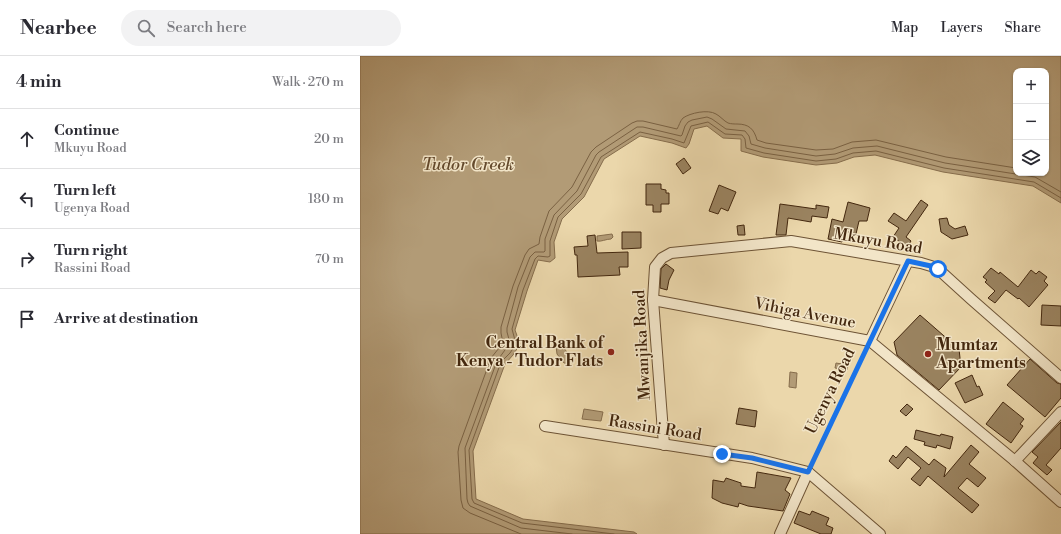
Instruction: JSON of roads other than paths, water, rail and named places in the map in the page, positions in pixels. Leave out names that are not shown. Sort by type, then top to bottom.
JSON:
[{"type":"street","name":"Mkuyu Road","points":[[655,267],[662,258],[672,253],[791,241],[931,266],[938,269],[1061,378]]},
{"type":"street","name":"Ugenya Road","points":[[870,341],[908,261]]},
{"type":"street","name":"Mwanjika Road","points":[[655,267],[653,300],[664,445]]},
{"type":"street","name":"Vihiga Avenue","points":[[653,300],[870,341],[1015,461],[1061,502]]},
{"type":"street","points":[[1015,461],[1061,412]]},
{"type":"street","name":"Rassini Road","points":[[545,426],[752,458],[808,472],[880,534]]},
{"type":"street","points":[[780,534],[808,472]]},
{"type":"water","name":"Tudor Creek","points":[[360,56],[1061,56],[1061,203],[1033,186],[943,172],[875,155],[854,157],[837,163],[816,165],[763,157],[741,151],[741,139],[723,138],[707,126],[694,129],[689,144],[686,148],[672,143],[640,136],[604,159],[584,197],[562,219],[554,242],[555,258],[550,262],[538,260],[515,330],[520,344],[505,364],[473,451],[476,499],[523,519],[634,532],[637,534],[360,534]]},
{"type":"water","points":[[612,234],[613,237],[611,239],[597,241],[597,236]]},
{"type":"water","points":[[558,345],[563,347],[566,351],[568,362],[564,363],[557,354],[556,346]]},
{"type":"water","points":[[836,363],[848,365],[847,370],[835,368]]},
{"type":"water","points":[[790,372],[797,373],[796,388],[789,387]]},
{"type":"water","points":[[584,409],[603,412],[601,421],[582,419]]},
{"type":"place","name":"Central Bank of Kenya - Tudor Flats","points":[[611,352]]},
{"type":"place","name":"Mumtaz Apartments","points":[[928,354]]}]
